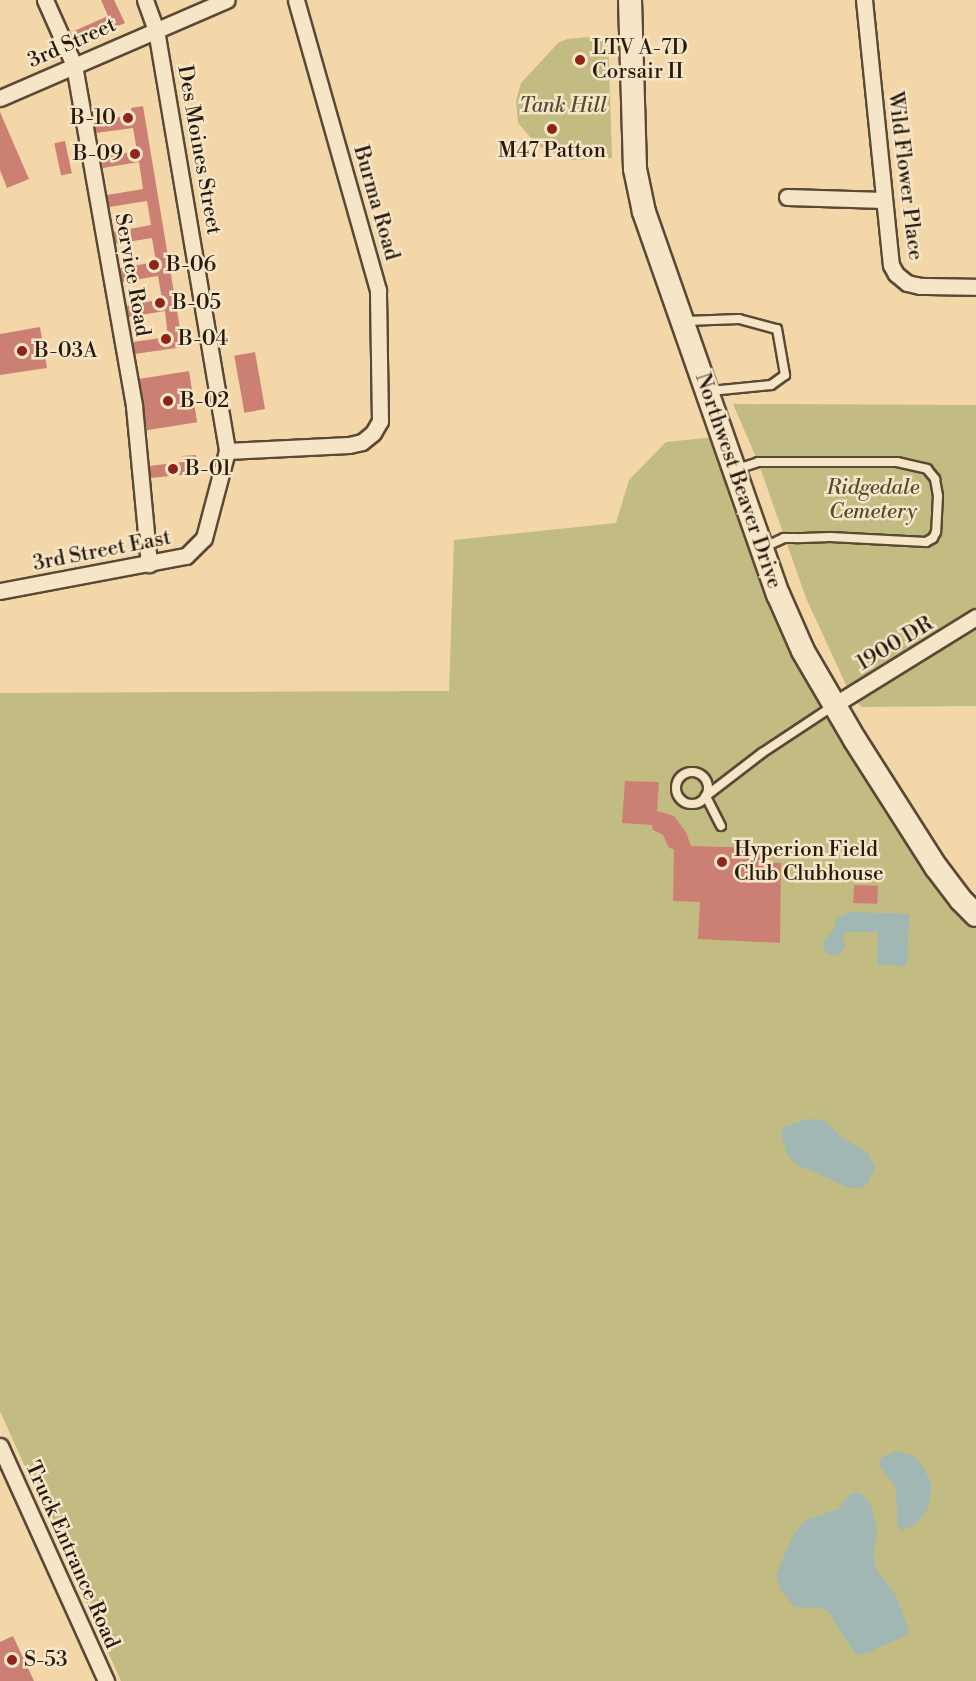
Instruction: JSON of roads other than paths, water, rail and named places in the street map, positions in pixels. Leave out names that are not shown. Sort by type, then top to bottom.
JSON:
[{"type":"main road","name":"Northwest Beaver Drive","points":[[630,0],[635,169],[644,212],[778,594],[803,651],[834,705],[936,867],[961,900],[976,915]]},
{"type":"street","name":"Service Road","points":[[45,0],[74,65],[134,406],[149,564]]},
{"type":"street","name":"Des Moines Street","points":[[145,0],[156,30],[227,451]]},
{"type":"street","name":"3rd Street","points":[[0,98],[227,0]]},
{"type":"street","name":"Burma Road","points":[[227,451],[349,445],[367,438],[379,422],[381,410],[378,290],[296,0]]},
{"type":"street","name":"Wild Flower Place","points":[[864,0],[889,252],[896,274],[907,283],[920,286],[976,286]]},
{"type":"street","points":[[787,197],[884,200]]},
{"type":"street","name":"3rd Street East","points":[[0,591],[186,556],[204,538],[227,451]]},
{"type":"street","name":"1900 DR","points":[[834,705],[976,617]]},
{"type":"street","name":"Truck Entrance Road","points":[[0,1446],[106,1681]]},
{"type":"lane","points":[[682,321],[739,320],[777,329],[785,375],[771,385],[706,391]]},
{"type":"lane","points":[[734,470],[758,462],[897,462],[927,469],[935,479],[938,496],[936,532],[933,538],[926,542],[830,537],[790,538],[762,548]]},
{"type":"lane","points":[[721,826],[706,796],[708,785],[700,774],[686,773],[678,780],[677,794],[684,802],[695,804],[706,796],[762,753],[834,705]]},
{"type":"water","points":[[850,912],[909,914],[907,966],[877,965],[878,932],[846,932],[843,936],[845,946],[841,953],[834,956],[826,953],[823,948],[824,940],[833,931],[837,918]]},
{"type":"water","points":[[807,1119],[825,1120],[841,1137],[868,1153],[875,1167],[868,1183],[860,1188],[849,1188],[794,1163],[787,1154],[781,1133],[784,1127]]},
{"type":"water","points":[[896,1451],[913,1456],[921,1463],[932,1485],[928,1509],[916,1524],[901,1531],[898,1527],[896,1488],[878,1463],[882,1457]]},
{"type":"water","points":[[856,1492],[863,1495],[871,1505],[877,1530],[873,1557],[877,1571],[896,1595],[908,1629],[907,1635],[867,1653],[856,1655],[830,1614],[823,1608],[794,1607],[781,1590],[776,1575],[793,1535],[806,1520],[838,1509],[849,1495]]},
{"type":"place","name":"LTV A-7D Corsair II","points":[[580,60]]},
{"type":"place","name":"B-10","points":[[128,118]]},
{"type":"place","name":"M47 Patton","points":[[552,129]]},
{"type":"place","name":"B-09","points":[[135,154]]},
{"type":"place","name":"B-06","points":[[154,265]]},
{"type":"place","name":"B-05","points":[[160,303]]},
{"type":"place","name":"B-04","points":[[166,339]]},
{"type":"place","name":"B-03A","points":[[22,351]]},
{"type":"place","name":"B-02","points":[[168,401]]},
{"type":"place","name":"B-01","points":[[173,469]]},
{"type":"place","name":"Hyperion Field Club Clubhouse","points":[[722,862]]},
{"type":"place","name":"S-53","points":[[12,1660]]},
{"type":"park label","name":"Tank Hill","points":[[563,106]]},
{"type":"park label","name":"Ridgedale Cemetery","points":[[873,500]]}]
